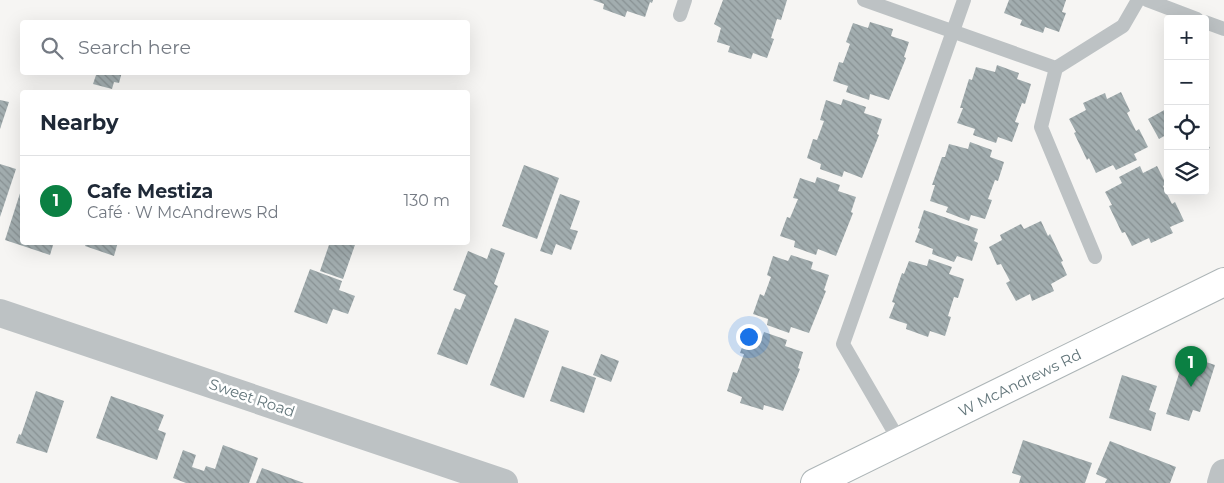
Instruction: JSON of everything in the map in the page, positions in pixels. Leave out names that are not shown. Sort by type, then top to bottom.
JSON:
[{"type":"street","name":"W McAndrews Rd","points":[[815,483],[1224,282]]},
{"type":"street","name":"Sweet Road","points":[[0,313],[504,483]]},
{"type":"street","points":[[1220,483],[1224,473]]},
{"type":"lane","points":[[680,15],[685,0]]},
{"type":"lane","points":[[864,0],[1056,68]]},
{"type":"lane","points":[[900,442],[843,344],[964,0]]},
{"type":"lane","points":[[1095,257],[1041,127],[1056,68],[1124,26],[1138,0]]},
{"type":"lane","points":[[1147,0],[1186,15]]},
{"type":"lane","points":[[1209,23],[1224,29]]},
{"type":"building","points":[[593,0],[653,0],[652,3],[650,2],[645,17],[627,11],[625,17],[603,9],[604,4]]},
{"type":"building","points":[[723,0],[787,0],[781,20],[777,19],[771,38],[774,39],[767,58],[753,53],[751,59],[728,52],[730,46],[717,42],[721,28],[714,24]]},
{"type":"building","points":[[1009,0],[1066,0],[1062,12],[1066,13],[1059,32],[1045,27],[1043,33],[1020,25],[1022,20],[1004,13]]},
{"type":"building","points":[[870,22],[893,29],[891,36],[909,42],[904,57],[906,58],[889,100],[870,94],[869,100],[846,92],[848,86],[833,81],[839,62],[843,63],[850,44],[846,42],[853,23],[868,28]]},
{"type":"building","points":[[997,65],[1019,73],[1017,79],[1031,84],[1025,104],[1022,103],[1015,122],[1019,123],[1012,142],[998,137],[996,143],[973,135],[975,129],[957,123],[963,108],[960,108],[969,79],[972,80],[976,67],[995,72]]},
{"type":"building","points":[[96,75],[121,75],[119,83],[114,82],[112,89],[93,84]]},
{"type":"building","points":[[1121,92],[1130,111],[1127,113],[1136,131],[1139,129],[1148,147],[1134,154],[1137,160],[1116,170],[1113,165],[1096,173],[1089,158],[1087,160],[1069,119],[1086,110],[1083,103],[1105,93],[1107,99]]},
{"type":"building","points":[[843,99],[866,107],[864,113],[882,119],[877,134],[879,135],[862,178],[844,171],[842,177],[820,169],[821,164],[807,158],[813,139],[817,140],[824,121],[820,120],[826,100],[841,105]]},
{"type":"building","points":[[0,100],[9,102],[0,129]]},
{"type":"building","points":[[1164,110],[1164,136],[1159,139],[1148,119]]},
{"type":"building","points":[[970,142],[992,150],[990,157],[1004,162],[998,181],[995,180],[988,199],[992,200],[985,219],[971,215],[969,221],[946,212],[948,207],[930,201],[935,185],[932,185],[949,144],[968,149]]},
{"type":"building","points":[[0,164],[16,169],[0,217]]},
{"type":"building","points":[[524,165],[559,178],[537,239],[502,226]]},
{"type":"building","points":[[1140,166],[1143,173],[1157,166],[1164,180],[1164,195],[1168,195],[1172,204],[1175,202],[1184,221],[1170,227],[1173,233],[1151,243],[1149,238],[1132,246],[1125,232],[1122,233],[1109,206],[1112,205],[1105,192],[1122,183],[1119,177]]},
{"type":"building","points":[[817,177],[840,185],[838,191],[856,197],[851,212],[853,213],[836,256],[818,249],[816,255],[794,247],[795,241],[780,236],[787,217],[790,218],[798,199],[793,198],[800,178],[815,183]]},
{"type":"building","points":[[20,193],[20,245],[5,240]]},
{"type":"building","points":[[560,194],[580,201],[570,229],[578,231],[571,250],[556,244],[552,255],[540,251]]},
{"type":"building","points":[[924,210],[978,229],[974,241],[978,243],[972,261],[957,256],[954,262],[932,254],[933,249],[915,242]]},
{"type":"building","points":[[1041,221],[1048,236],[1050,234],[1063,261],[1061,262],[1067,275],[1051,284],[1054,291],[1032,301],[1030,294],[1016,301],[1006,283],[1010,281],[1001,264],[997,265],[989,247],[1002,240],[1000,235],[1021,224],[1024,229]]},
{"type":"building","points":[[20,245],[53,245],[50,255]]},
{"type":"building","points":[[86,245],[117,245],[114,256]]},
{"type":"building","points":[[329,245],[355,245],[343,279],[320,271]]},
{"type":"building","points":[[491,248],[505,253],[494,284],[498,286],[467,365],[437,354],[455,308],[460,310],[466,295],[453,290],[468,251],[487,259]]},
{"type":"building","points":[[791,255],[813,262],[811,269],[829,275],[824,290],[826,291],[809,333],[791,327],[789,333],[767,325],[768,319],[753,314],[760,294],[764,296],[771,277],[767,275],[773,256],[788,261]]},
{"type":"building","points":[[929,259],[952,267],[949,274],[964,279],[958,298],[954,297],[948,316],[951,317],[945,336],[930,331],[928,337],[906,329],[907,324],[889,318],[895,303],[892,302],[902,273],[904,274],[909,261],[927,266]]},
{"type":"building","points":[[310,269],[342,281],[339,290],[355,296],[348,314],[333,309],[327,324],[294,312]]},
{"type":"building","points":[[515,318],[549,331],[524,398],[490,385]]},
{"type":"building","points":[[764,332],[787,340],[785,346],[803,352],[798,368],[800,369],[783,411],[764,405],[763,410],[740,403],[742,397],[727,391],[733,372],[737,373],[744,354],[740,353],[747,333],[762,338]]},
{"type":"building","points":[[601,354],[619,361],[611,382],[593,375]]},
{"type":"building","points":[[1185,355],[1215,365],[1200,412],[1193,410],[1189,421],[1166,414]]},
{"type":"building","points":[[562,366],[596,378],[584,413],[550,401]]},
{"type":"building","points":[[1122,375],[1157,386],[1149,410],[1156,413],[1151,431],[1109,418]]},
{"type":"building","points":[[36,391],[64,401],[47,453],[16,443],[19,434],[21,435]]},
{"type":"building","points":[[111,396],[164,415],[158,430],[166,433],[157,460],[96,438]]},
{"type":"building","points":[[1023,440],[1092,463],[1085,483],[1019,483],[1021,476],[1012,473]]},
{"type":"building","points":[[1110,441],[1176,467],[1170,483],[1105,483],[1107,479],[1096,474]]},
{"type":"building","points":[[223,445],[258,458],[249,483],[186,483],[173,478],[183,450],[196,455],[192,467],[204,471],[206,466],[215,469]]},
{"type":"building","points":[[262,468],[304,483],[256,483]]},
{"type":"place","name":"Cafe Mestiza","points":[[1191,387]]}]
